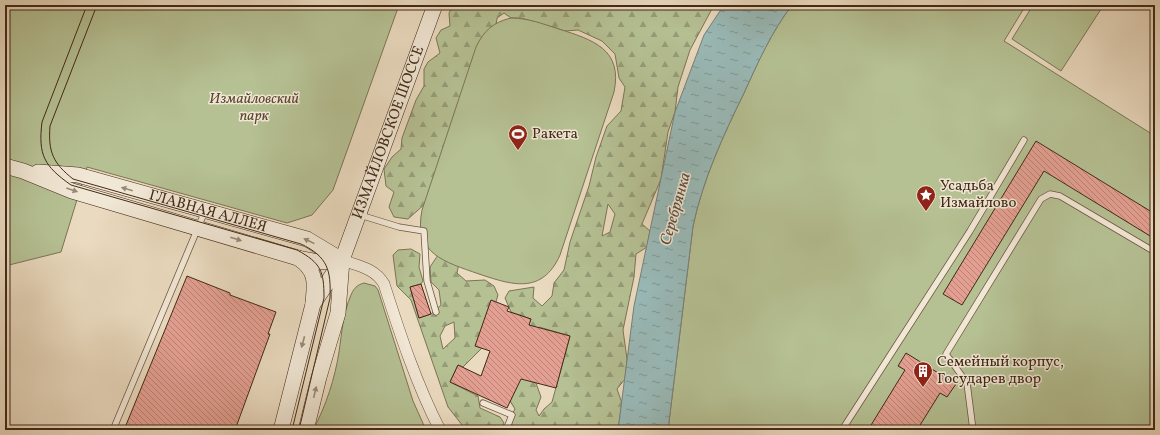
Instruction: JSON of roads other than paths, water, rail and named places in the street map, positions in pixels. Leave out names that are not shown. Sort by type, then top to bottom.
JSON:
[{"type":"main road","name":"ИЗМАЙЛОВСКОЕ ШОССЕ","points":[[342,260],[435,5]]},
{"type":"main road","name":"ГЛАВНАЯ АЛЛЕЯ","points":[[5,166],[23,171],[72,191],[298,258],[319,262],[342,260]]},
{"type":"main road","name":"ГЛАВНАЯ АЛЛЕЯ","points":[[23,171],[78,175],[307,239],[342,260]]},
{"type":"main road","points":[[281,430],[313,304],[314,278],[307,264],[298,258]]},
{"type":"main road","points":[[313,304],[342,260]]},
{"type":"main road","points":[[306,430],[318,377],[338,313],[342,260]]},
{"type":"street","points":[[342,260],[367,268],[380,277],[420,388],[440,430]]},
{"type":"lane","points":[[842,430],[970,231],[1024,140]]},
{"type":"lane","points":[[973,430],[967,383],[946,354],[1041,199],[1050,194],[1060,196],[1155,252]]},
{"type":"lane","points":[[113,430],[205,211]]},
{"type":"lane","points":[[358,214],[399,227],[424,231],[427,281],[436,312]]},
{"type":"lane","points":[[484,403],[512,415],[506,430]]},
{"type":"water","name":"Серебрянка","points":[[724,5],[792,5],[778,25],[766,47],[714,158],[702,191],[693,226],[668,430],[618,430],[634,306],[675,112],[704,35]]},
{"type":"tram line","points":[[87,5],[42,122],[41,143],[45,159],[55,172],[71,185],[297,250],[316,264],[322,274],[324,298],[292,430]]},
{"type":"tram line","points":[[97,5],[50,126],[50,143],[53,156],[61,168],[73,179],[301,244],[322,259],[326,265],[330,280],[330,298],[299,430]]},
{"type":"place","name":"Ракета","points":[[518,151]]},
{"type":"place","name":"Усадьба Измайлово","points":[[926,212]]},
{"type":"place","name":"Семейный корпус, Государев двор","points":[[923,388]]},
{"type":"park label","name":"Измайловский парк","points":[[254,108]]}]
